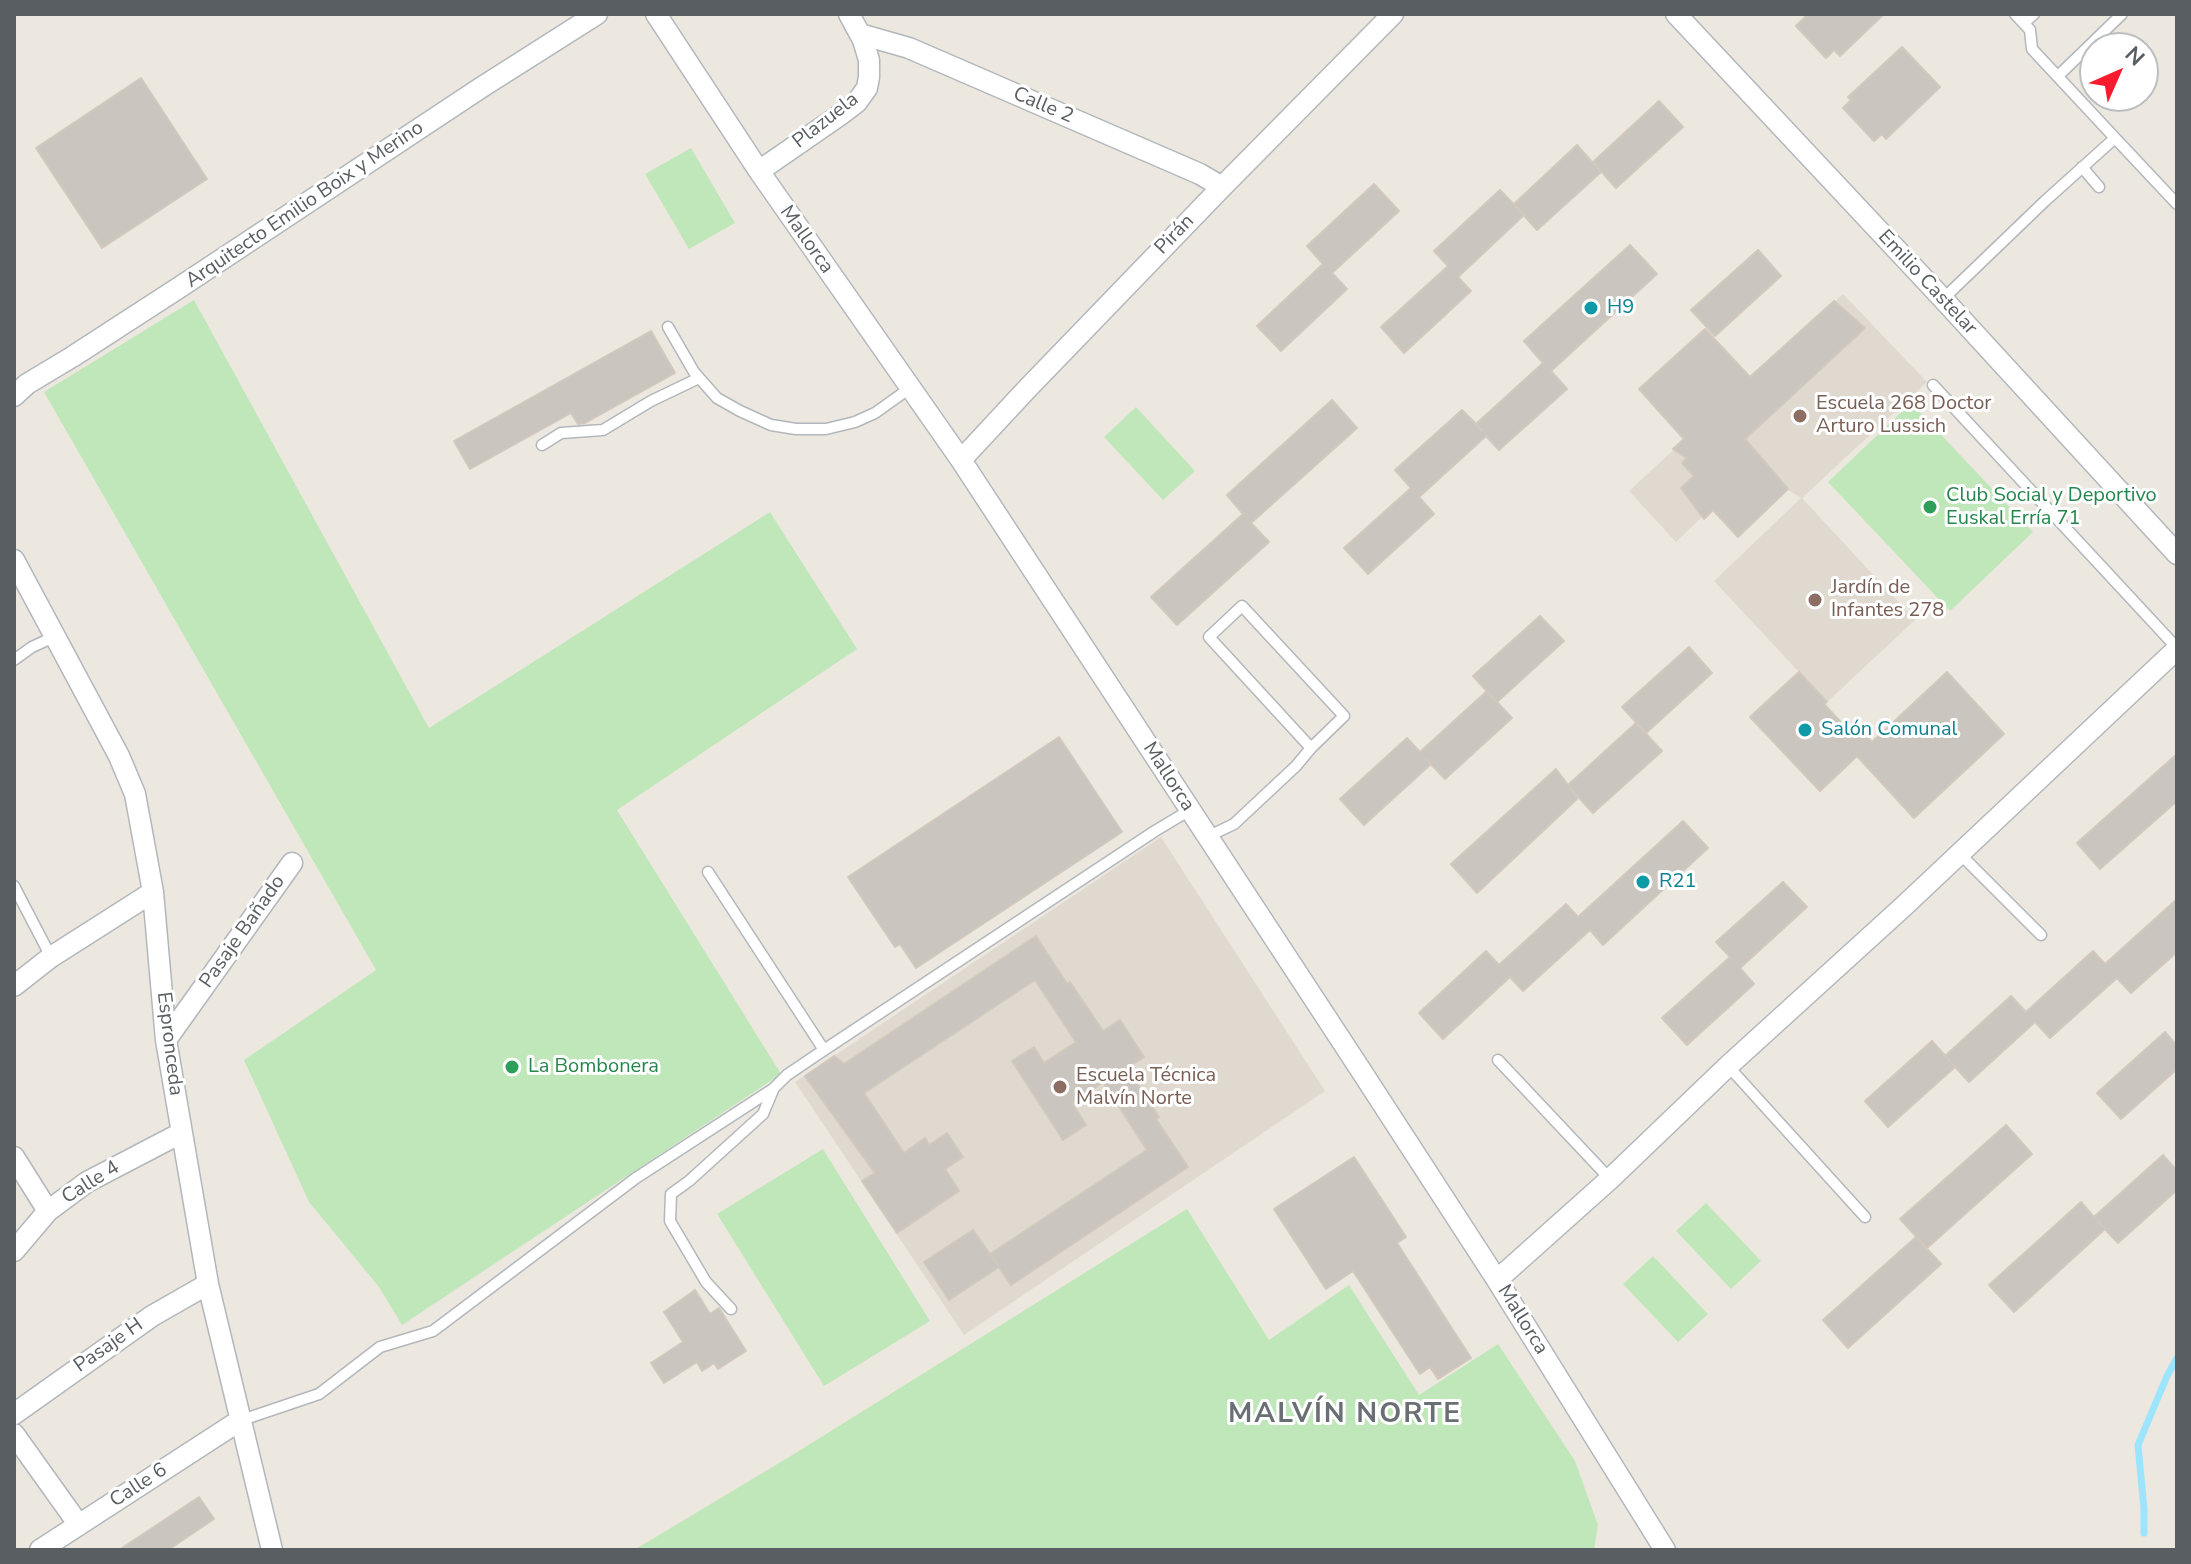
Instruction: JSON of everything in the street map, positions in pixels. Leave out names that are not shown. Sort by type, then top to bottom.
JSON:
[{"type":"street","name":"Arquitecto Emilio Boix y Merino","points":[[14,396],[27,384],[597,14]]},
{"type":"street","name":"Mallorca","points":[[656,14],[759,171],[961,460],[1497,1280],[1665,1550]]},
{"type":"street","name":"Plazuela","points":[[759,171],[857,102],[867,88],[869,60],[849,14]]},
{"type":"street","name":"Pirán","points":[[961,460],[1222,187],[1393,14]]},
{"type":"street","name":"Emilio Castelar","points":[[1676,14],[2177,554]]},
{"type":"street","name":"Calle 2","points":[[860,34],[909,48],[1200,174],[1222,187]]},
{"type":"street","name":"Espronceda","points":[[14,560],[119,756],[135,794],[153,892],[166,1040],[208,1284],[272,1550]]},
{"type":"street","points":[[1497,1280],[1610,1179],[2177,649]]},
{"type":"street","name":"Pasaje Bañado","points":[[166,1040],[292,863]]},
{"type":"street","points":[[14,986],[51,957],[153,892]]},
{"type":"street","name":"Calle 4","points":[[14,1251],[48,1211],[87,1182],[181,1133]]},
{"type":"street","points":[[14,1157],[48,1211]]},
{"type":"street","name":"Pasaje H","points":[[14,1414],[152,1316],[208,1284]]},
{"type":"street","name":"Calle 6","points":[[40,1550],[239,1421]]},
{"type":"street","points":[[14,1434],[79,1525]]},
{"type":"lane","points":[[2015,14],[2030,30],[2032,49],[2177,204]]},
{"type":"lane","points":[[2024,23],[2034,14]]},
{"type":"lane","points":[[2058,76],[2122,14]]},
{"type":"lane","points":[[1943,299],[2115,138]]},
{"type":"lane","points":[[2082,167],[2099,187]]},
{"type":"lane","points":[[668,327],[699,378],[717,398],[771,425],[826,429],[855,422],[875,413],[910,388]]},
{"type":"lane","points":[[542,445],[561,433],[603,430],[651,401],[699,378]]},
{"type":"lane","points":[[1933,385],[2177,649]]},
{"type":"lane","points":[[1207,837],[1234,824],[1344,716],[1242,606],[1209,637],[1311,748]]},
{"type":"lane","points":[[14,660],[56,636]]},
{"type":"lane","points":[[239,1421],[319,1394],[380,1347],[433,1331],[636,1178],[773,1089],[787,1075],[824,1050],[1190,810]]},
{"type":"lane","points":[[1959,853],[2041,935]]},
{"type":"lane","points":[[708,872],[824,1050]]},
{"type":"lane","points":[[14,886],[51,957]]},
{"type":"lane","points":[[1498,1060],[1610,1179]]},
{"type":"lane","points":[[1728,1066],[1865,1217]]},
{"type":"lane","points":[[731,1309],[706,1282],[670,1221],[671,1194],[763,1114],[773,1089]]},
{"type":"shaded area","name":"Escuela 268 Doctor Arturo Lussich","points":[[1843,294],[1927,382],[1802,498],[1915,620],[1827,702],[1714,581],[1801,498],[1788,490],[1738,537],[1713,510],[1676,542],[1629,491]]},
{"type":"shaded area","name":"Escuela Técnica Malvín Norte","points":[[1161,837],[1325,1091],[964,1335],[795,1082]]},
{"type":"green space","points":[[691,148],[735,223],[689,249],[645,174]]},
{"type":"green space","points":[[194,300],[429,728],[770,512],[857,649],[617,810],[781,1074],[402,1325],[379,1287],[309,1202],[244,1060],[376,970],[44,392]]},
{"type":"green space","name":"Club Social y Deportivo Euskal Erría 71","points":[[1911,403],[2033,532],[1950,611],[1828,482]]},
{"type":"green space","points":[[1136,407],[1195,471],[1163,500],[1104,437]]},
{"type":"green space","points":[[823,1149],[930,1321],[824,1386],[717,1214]]},
{"type":"green space","points":[[1706,1203],[1761,1261],[1731,1289],[1676,1231]]},
{"type":"green space","points":[[1187,1209],[1269,1340],[1349,1285],[1419,1395],[1498,1344],[1575,1461],[1598,1525],[1594,1550],[634,1550],[794,1454]]},
{"type":"green space","points":[[1653,1256],[1708,1314],[1678,1342],[1623,1284]]},
{"type":"building","points":[[1808,14],[1884,14],[1840,56],[1834,50],[1826,58],[1796,26]]},
{"type":"building","points":[[1902,47],[1940,87],[1886,139],[1882,134],[1874,141],[1843,108],[1851,100],[1848,97]]},
{"type":"building","points":[[141,78],[207,179],[102,248],[36,148]]},
{"type":"building","points":[[1659,101],[1683,127],[1616,188],[1593,162]]},
{"type":"building","points":[[1577,145],[1601,172],[1537,230],[1514,204]]},
{"type":"building","points":[[1374,184],[1399,211],[1332,273],[1347,289],[1281,351],[1257,326],[1323,264],[1307,246]]},
{"type":"building","points":[[1500,190],[1524,215],[1458,277],[1471,291],[1404,353],[1381,327],[1448,266],[1434,251]]},
{"type":"building","points":[[1630,245],[1657,274],[1551,371],[1567,389],[1499,450],[1486,436],[1419,497],[1434,514],[1368,574],[1344,548],[1411,488],[1395,470],[1462,410],[1476,424],[1543,363],[1524,341]]},
{"type":"building","points":[[1758,250],[1781,276],[1715,336],[1691,310]]},
{"type":"building","points":[[1834,301],[1865,328],[1745,439],[1788,489],[1738,537],[1713,510],[1704,519],[1681,488],[1694,476],[1682,463],[1687,458],[1673,449],[1684,439],[1639,389],[1705,329],[1750,377]]},
{"type":"building","points":[[651,331],[675,373],[585,423],[578,424],[571,413],[470,469],[454,441]]},
{"type":"building","points":[[1332,400],[1357,428],[1251,523],[1269,542],[1177,625],[1151,597],[1243,514],[1227,495]]},
{"type":"building","points":[[1540,616],[1564,641],[1497,702],[1512,718],[1445,779],[1431,764],[1364,825],[1340,799],[1407,738],[1420,752],[1487,691],[1473,676]]},
{"type":"building","points":[[1689,647],[1712,673],[1646,733],[1622,707]]},
{"type":"building","points":[[1799,672],[1851,733],[1858,727],[1872,742],[1947,672],[2004,734],[1914,818],[1857,756],[1820,791],[1750,717]]},
{"type":"building","points":[[1636,723],[1662,751],[1593,813],[1570,788],[1577,799],[1477,893],[1451,864],[1556,769],[1568,785]]},
{"type":"building","points":[[1059,737],[1122,832],[916,968],[900,944],[895,947],[848,877]]},
{"type":"building","points":[[2177,754],[2177,801],[2100,869],[2077,843]]},
{"type":"building","points":[[1683,821],[1708,848],[1603,945],[1590,930],[1523,991],[1510,977],[1443,1039],[1419,1013],[1486,951],[1499,965],[1566,904],[1578,917]]},
{"type":"building","points":[[1783,882],[1807,907],[1740,968],[1754,984],[1687,1045],[1662,1018],[1730,957],[1716,942]]},
{"type":"building","points":[[2177,899],[2177,952],[2131,993],[2117,978],[2050,1038],[2035,1022],[1969,1082],[1945,1056],[2011,996],[2026,1012],[2093,951],[2105,964]]},
{"type":"building","points":[[1036,936],[1103,1031],[1120,1020],[1144,1057],[1127,1068],[1188,1167],[1011,1285],[990,1254],[1147,1150],[1103,1082],[1072,1103],[1086,1125],[1063,1140],[1012,1061],[1034,1047],[1044,1063],[1076,1042],[1035,980],[864,1093],[904,1153],[925,1138],[929,1145],[947,1133],[963,1157],[945,1169],[959,1191],[897,1233],[862,1181],[875,1173],[805,1076],[834,1056],[844,1064]]},
{"type":"building","points":[[2165,1032],[2177,1046],[2177,1069],[2121,1119],[2097,1093]]},
{"type":"building","points":[[1932,1041],[1955,1067],[1888,1127],[1865,1101]]},
{"type":"building","points":[[2006,1125],[2032,1154],[1927,1248],[1900,1219]]},
{"type":"building","points":[[2163,1155],[2177,1171],[2177,1190],[2118,1243],[2105,1229],[2014,1312],[1989,1285],[2081,1202],[2094,1217]]},
{"type":"building","points":[[1354,1157],[1406,1237],[1397,1243],[1471,1358],[1438,1379],[1430,1367],[1420,1374],[1353,1271],[1326,1289],[1274,1209]]},
{"type":"building","points":[[973,1230],[999,1267],[949,1300],[924,1262]]},
{"type":"building","points":[[1916,1237],[1941,1264],[1848,1348],[1823,1320]]},
{"type":"building","points":[[695,1290],[710,1314],[719,1308],[746,1351],[718,1369],[714,1363],[702,1371],[697,1362],[664,1383],[651,1363],[683,1342],[664,1312]]},
{"type":"building","points":[[199,1497],[214,1519],[168,1550],[119,1550]]},
{"type":"waterway","points":[[2144,1533],[2138,1445],[2177,1358]]},
{"type":"place","name":"H9","points":[[1591,308]]},
{"type":"place","name":"Escuela 268 Doctor Arturo Lussich","points":[[1800,416]]},
{"type":"place","name":"Club Social y Deportivo Euskal Erría 71","points":[[1930,507]]},
{"type":"place","name":"Jardín de Infantes 278","points":[[1815,600]]},
{"type":"place","name":"Salón Comunal","points":[[1805,730]]},
{"type":"place","name":"R21","points":[[1643,882]]},
{"type":"place","name":"La Bombonera","points":[[512,1067]]},
{"type":"place","name":"Escuela Técnica Malvín Norte","points":[[1060,1087]]},
{"type":"district","name":"MALVÍN NORTE","points":[[1345,1415]]}]
